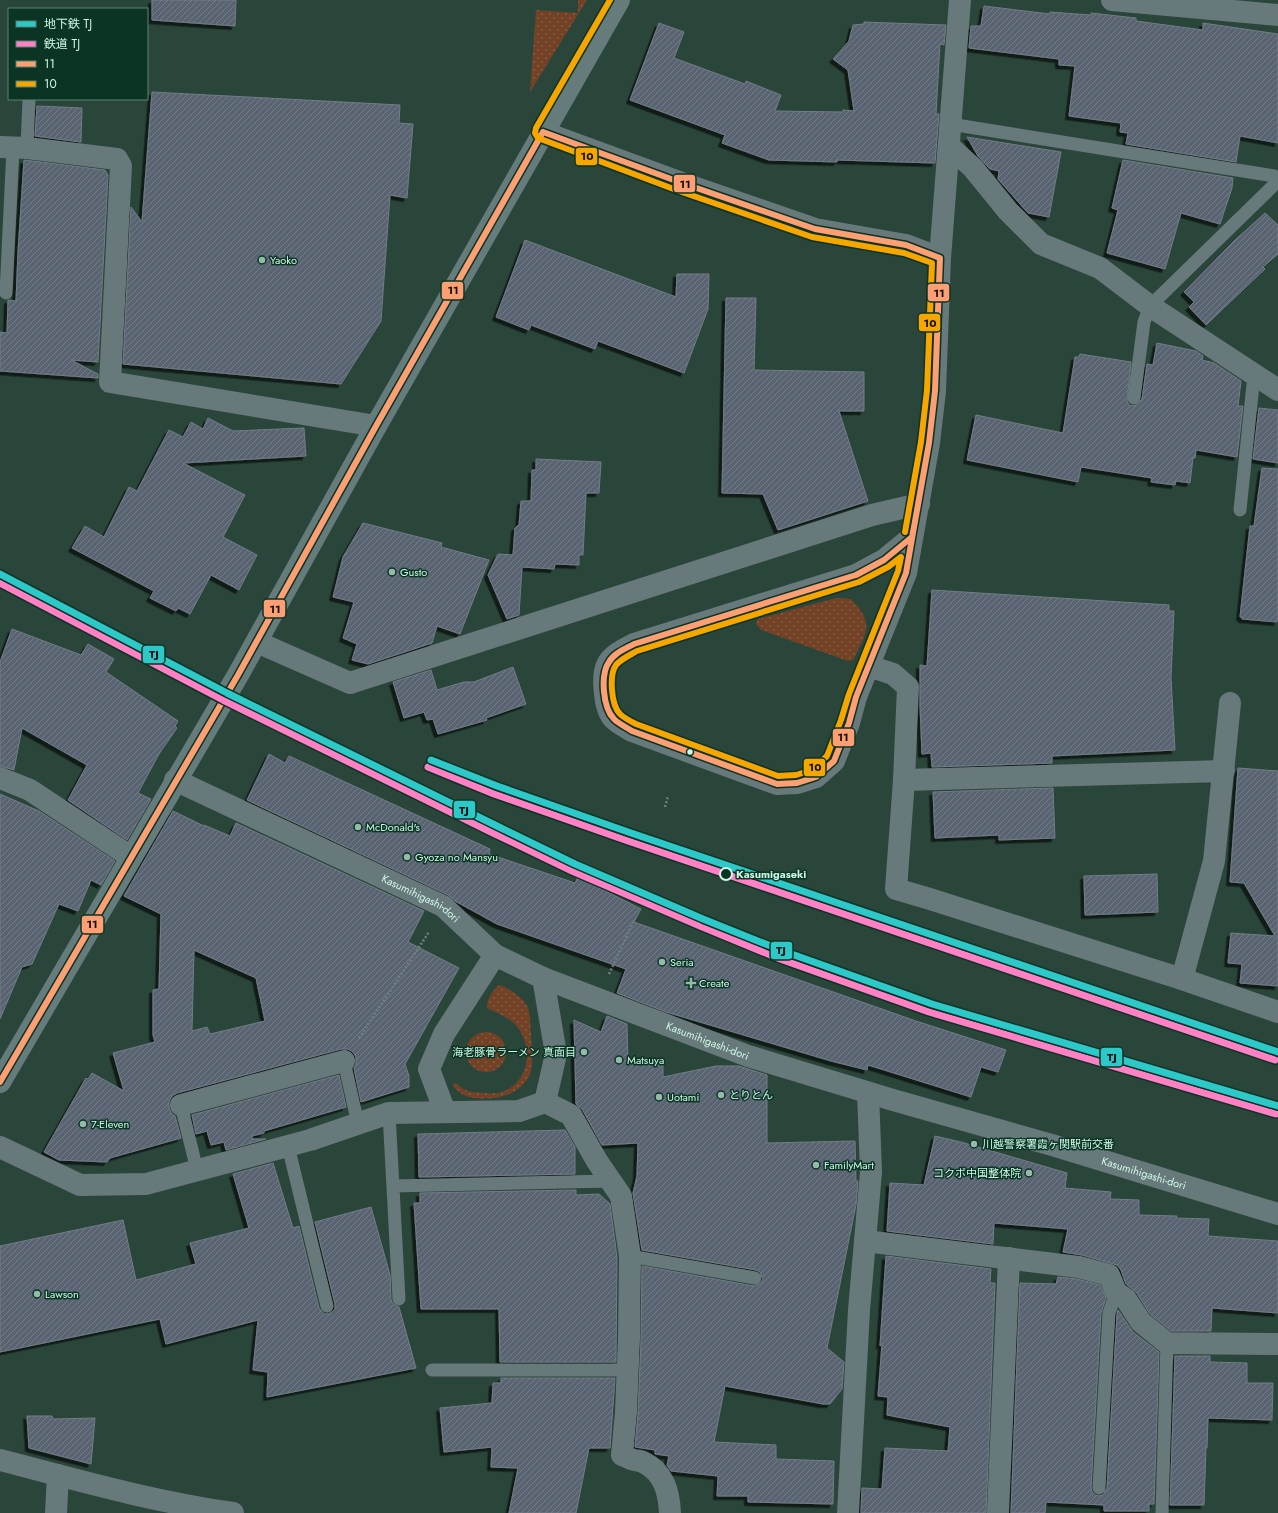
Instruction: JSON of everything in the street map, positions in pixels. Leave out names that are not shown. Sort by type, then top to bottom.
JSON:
[{"type":"main road","points":[[0,1082],[175,780],[257,642],[376,426],[619,0]]},
{"type":"street","points":[[912,537],[884,560],[856,575],[634,644],[620,651],[607,664],[603,677],[606,706],[612,718],[632,731],[777,784],[797,783],[816,777],[834,761],[849,723],[856,696],[906,572],[919,504],[929,443],[935,391],[940,258],[960,0]]},
{"type":"street","points":[[1112,0],[1278,15]]},
{"type":"street","points":[[543,132],[682,183],[815,229],[906,245],[940,258]]},
{"type":"street","points":[[949,146],[973,168],[1008,211],[1041,244],[1100,268],[1150,306],[1278,390]]},
{"type":"street","points":[[13,148],[117,159],[121,166],[110,382],[376,426]]},
{"type":"street","points":[[257,642],[350,683],[865,518],[919,504]]},
{"type":"street","points":[[869,666],[892,674],[908,686],[904,780],[896,889],[930,898],[1182,979],[1278,1012]]},
{"type":"street","points":[[1182,979],[1214,861],[1230,703]]},
{"type":"street","points":[[904,780],[1224,771]]},
{"type":"street","points":[[0,778],[30,790],[131,857]]},
{"type":"street","name":"Kasumihigashi-dori","points":[[175,780],[443,906],[495,955],[543,978],[748,1056],[1052,1145],[1278,1214]]},
{"type":"street","points":[[445,1112],[429,1069],[444,1034],[495,955]]},
{"type":"street","points":[[543,978],[556,1054],[545,1102]]},
{"type":"street","points":[[181,1105],[344,1061]]},
{"type":"street","points":[[848,1513],[858,1310],[871,1172],[868,1092]]},
{"type":"street","points":[[0,1147],[80,1185],[146,1184],[288,1146],[389,1113],[519,1112],[545,1102],[571,1115],[597,1161],[621,1196],[630,1256],[629,1339],[626,1412],[622,1455],[631,1459],[642,1461],[655,1470],[665,1483],[669,1499],[670,1513]]},
{"type":"street","points":[[865,1241],[1079,1267],[1109,1274],[1116,1292],[1126,1299],[1141,1322],[1167,1343],[1278,1344]]},
{"type":"street","points":[[998,1513],[1009,1258]]},
{"type":"street","points":[[0,1460],[196,1510],[233,1513]]},
{"type":"street","points":[[56,1513],[58,1475]]},
{"type":"lane","points":[[6,293],[13,148],[29,100]]},
{"type":"lane","points":[[950,124],[1274,176],[1277,182],[1150,306],[1144,322],[1134,398]]},
{"type":"lane","points":[[1240,510],[1254,374]]},
{"type":"lane","points":[[344,1061],[358,1124]]},
{"type":"lane","points":[[181,1105],[197,1170]]},
{"type":"lane","points":[[389,1113],[399,1299]]},
{"type":"lane","points":[[288,1146],[327,1306]]},
{"type":"lane","points":[[393,1186],[611,1181]]},
{"type":"lane","points":[[630,1256],[755,1278]]},
{"type":"lane","points":[[1099,1488],[1109,1313],[1116,1292]]},
{"type":"lane","points":[[1162,1513],[1167,1343]]},
{"type":"lane","points":[[432,1370],[627,1370]]},
{"type":"path","points":[[664,807],[668,796]]},
{"type":"path","points":[[607,980],[633,922]]},
{"type":"path","points":[[344,1061],[430,931]]},
{"type":"shaded area","points":[[578,0],[587,0],[530,92],[536,10],[578,13]]},
{"type":"shaded area","points":[[836,598],[851,599],[859,608],[866,622],[865,635],[853,660],[848,661],[761,630],[756,624],[758,619]]},
{"type":"shaded area","points":[[499,985],[506,987],[518,995],[528,1007],[532,1057],[530,1075],[519,1089],[503,1096],[484,1099],[468,1097],[456,1090],[453,1084],[456,1083],[463,1089],[470,1092],[500,1093],[518,1081],[526,1064],[526,1045],[518,1028],[508,1019],[487,1008],[490,995]]},
{"type":"shaded area","points":[[486,1032],[494,1034],[500,1038],[504,1044],[506,1052],[504,1060],[500,1066],[494,1070],[486,1072],[478,1070],[472,1066],[468,1060],[466,1052],[468,1044],[472,1038],[478,1034]]},
{"type":"building","points":[[152,0],[236,0],[235,26],[152,20]]},
{"type":"building","points":[[984,6],[1050,14],[1050,12],[1091,15],[1091,13],[1136,18],[1136,21],[1203,30],[1203,23],[1278,34],[1278,143],[1240,136],[1236,162],[1126,144],[1128,133],[1120,132],[1121,123],[1069,116],[1075,66],[1059,65],[1059,59],[969,48],[971,26],[981,26]]},
{"type":"building","points":[[864,22],[946,25],[944,45],[940,44],[936,114],[939,114],[935,163],[837,160],[837,162],[769,160],[722,143],[725,135],[630,100],[659,23],[684,32],[674,58],[745,84],[746,81],[781,95],[775,111],[854,111],[848,70],[833,59],[849,41],[853,25],[864,24]]},
{"type":"building","name":"Yaoko","points":[[152,92],[400,105],[399,123],[413,124],[407,198],[390,195],[381,321],[341,384],[123,364],[131,207],[142,222]]},
{"type":"building","points":[[37,106],[82,108],[81,142],[35,136]]},
{"type":"building","points":[[967,137],[1061,152],[1049,217],[1028,213],[998,179],[999,171],[990,169],[978,156]]},
{"type":"building","points":[[24,160],[105,170],[108,175],[98,362],[71,360],[98,374],[98,378],[0,371],[0,332],[7,333],[8,300],[16,301]]},
{"type":"building","points":[[1123,160],[1233,178],[1232,188],[1220,224],[1181,213],[1165,269],[1107,253],[1118,210],[1112,208]]},
{"type":"building","points":[[1265,213],[1278,225],[1278,254],[1263,267],[1265,269],[1206,325],[1189,307],[1194,302],[1184,292],[1235,240]]},
{"type":"building","points":[[525,240],[676,297],[677,274],[709,274],[708,309],[684,373],[598,341],[595,349],[531,325],[529,330],[496,317]]},
{"type":"building","points":[[726,298],[756,298],[754,370],[864,372],[864,411],[839,411],[868,501],[778,530],[763,494],[722,493]]},
{"type":"building","points":[[1157,343],[1196,351],[1203,356],[1202,360],[1214,363],[1241,381],[1238,406],[1243,406],[1237,457],[1196,450],[1195,458],[1193,458],[1190,483],[1176,481],[1175,485],[1151,482],[1152,478],[1081,467],[1078,482],[967,460],[976,415],[1063,433],[1075,357],[1079,357],[1080,354],[1131,362],[1127,401],[1129,405],[1137,405],[1142,399],[1147,364],[1153,365]]},
{"type":"building","points":[[1259,408],[1278,410],[1278,463],[1253,459]]},
{"type":"building","points":[[208,418],[233,431],[304,428],[306,456],[183,463],[245,495],[223,537],[257,555],[239,590],[211,575],[190,614],[178,608],[176,611],[150,598],[154,591],[72,548],[85,526],[104,537],[129,487],[137,491],[169,430],[183,437],[191,422],[203,429]]},
{"type":"building","points":[[536,459],[601,462],[599,493],[586,493],[583,555],[579,555],[579,565],[555,564],[554,569],[522,567],[519,615],[507,619],[488,575],[498,554],[513,555],[515,528],[519,526],[521,501],[531,501],[532,470],[536,470]]},
{"type":"building","points":[[1262,468],[1278,469],[1277,622],[1242,619],[1242,617],[1240,617],[1250,526],[1254,526]]},
{"type":"building","points":[[363,523],[442,543],[441,547],[489,560],[460,634],[437,626],[432,643],[368,664],[352,660],[357,644],[343,638],[354,602],[333,597],[343,557]]},
{"type":"building","points":[[932,590],[1169,605],[1169,611],[1174,611],[1171,678],[1175,750],[1052,756],[1052,763],[932,767],[931,753],[922,754],[920,665],[927,666]]},
{"type":"building","points":[[12,629],[81,655],[88,644],[114,659],[106,672],[178,721],[175,726],[177,728],[159,754],[138,793],[151,799],[127,840],[68,800],[87,765],[22,728],[14,770],[0,766],[0,662]]},
{"type":"building","points":[[513,667],[526,704],[486,718],[487,720],[438,734],[433,719],[427,720],[424,712],[404,718],[393,682],[431,670],[437,690],[464,682],[474,682]]},
{"type":"building","points":[[269,754],[285,763],[289,756],[490,849],[489,854],[575,883],[578,877],[641,909],[634,922],[916,1021],[1006,1050],[998,1072],[981,1067],[971,1097],[868,1065],[867,1070],[831,1061],[666,1012],[617,993],[626,969],[497,924],[455,901],[448,895],[247,800]]},
{"type":"building","points":[[1238,768],[1278,771],[1278,986],[1240,983],[1242,964],[1228,963],[1231,933],[1275,936],[1244,883],[1230,882]]},
{"type":"building","points":[[1053,788],[1055,838],[999,840],[999,835],[935,838],[933,792]]},
{"type":"building","points":[[0,794],[39,811],[115,861],[101,885],[91,880],[78,911],[59,904],[32,964],[22,967],[0,1019]]},
{"type":"building","points":[[173,811],[204,826],[230,836],[236,823],[424,911],[408,942],[459,968],[405,1064],[409,1076],[409,1087],[361,1102],[354,1068],[356,1064],[356,1057],[353,1052],[348,1049],[341,1049],[177,1093],[172,1096],[169,1101],[169,1108],[175,1116],[181,1138],[110,1158],[107,1162],[59,1160],[44,1152],[86,1078],[88,1079],[92,1073],[124,1091],[113,1053],[155,1042],[153,1035],[153,990],[159,989],[161,914],[124,896]],"holes":[[[194,950],[256,978],[265,1021],[210,1034],[207,1027],[192,1031]]]},
{"type":"building","points":[[1157,874],[1158,912],[1085,915],[1084,876]]},
{"type":"building","points":[[607,1016],[627,1024],[628,1064],[663,1065],[663,1077],[716,1066],[739,1066],[767,1075],[767,1143],[855,1141],[856,1181],[858,1181],[856,1205],[827,1348],[844,1362],[842,1389],[830,1404],[823,1404],[725,1386],[714,1442],[776,1445],[776,1459],[834,1461],[833,1504],[748,1502],[748,1496],[717,1496],[718,1476],[671,1471],[667,1465],[669,1456],[655,1454],[655,1450],[635,1447],[641,1340],[642,1266],[754,1286],[761,1283],[763,1279],[760,1272],[756,1270],[642,1250],[633,1193],[637,1176],[638,1143],[602,1145],[582,1109],[576,1104],[574,1020],[601,1032]]},
{"type":"building","points":[[339,1075],[346,1107],[264,1131],[264,1133],[252,1136],[252,1139],[266,1139],[226,1150],[224,1142],[211,1145],[207,1131],[196,1134],[192,1115]]},
{"type":"building","points":[[565,1130],[575,1147],[575,1174],[419,1177],[418,1134]]},
{"type":"building","points":[[935,1136],[961,1142],[1067,1173],[1065,1188],[1111,1192],[1110,1199],[1139,1200],[1139,1215],[1209,1219],[1208,1236],[1278,1241],[1278,1313],[1212,1308],[1211,1331],[1171,1331],[1150,1314],[1136,1292],[1126,1284],[1121,1270],[1117,1265],[1082,1255],[1063,1252],[1068,1229],[994,1223],[993,1244],[887,1231],[890,1183],[924,1185]]},
{"type":"building","points":[[273,1163],[293,1228],[299,1226],[319,1308],[324,1314],[329,1314],[332,1312],[335,1309],[335,1304],[315,1222],[371,1207],[390,1275],[391,1300],[393,1304],[399,1307],[416,1368],[267,1397],[268,1372],[253,1370],[258,1320],[166,1344],[160,1319],[0,1352],[0,1246],[123,1220],[136,1280],[196,1264],[190,1243],[249,1228],[233,1174]]},
{"type":"building","points":[[576,1190],[576,1195],[599,1194],[610,1204],[617,1257],[616,1362],[500,1362],[499,1309],[421,1309],[414,1203],[420,1203],[420,1193]]},
{"type":"building","points":[[886,1256],[991,1269],[990,1283],[995,1283],[986,1513],[861,1513],[862,1488],[882,1489],[885,1448],[948,1451],[950,1427],[887,1415],[888,1397],[878,1396]]},
{"type":"building","points":[[1058,1277],[1077,1279],[1100,1285],[1106,1298],[1101,1313],[1091,1488],[1095,1495],[1103,1495],[1107,1488],[1118,1310],[1133,1332],[1159,1352],[1154,1504],[1149,1504],[1149,1511],[1104,1511],[1104,1505],[1046,1502],[1045,1513],[1011,1513],[1020,1283],[1056,1284]]},
{"type":"building","points":[[1175,1356],[1210,1356],[1210,1362],[1247,1363],[1247,1383],[1273,1383],[1272,1420],[1208,1418],[1204,1505],[1170,1505]]},
{"type":"building","points":[[501,1378],[615,1378],[610,1448],[589,1448],[576,1513],[509,1513],[518,1468],[491,1467],[492,1447],[444,1452],[440,1408],[492,1403],[493,1383],[501,1383]]},
{"type":"building","points":[[27,1416],[52,1416],[53,1419],[95,1418],[91,1464],[29,1448]]},
{"type":"metro line","name":"TJ","points":[[0,574],[227,693],[497,826],[575,864],[703,919],[783,951],[932,1004],[1278,1106]]},
{"type":"metro line","name":"TJ","points":[[431,760],[497,786],[631,833],[1278,1052]]},
{"type":"rail line","name":"TJ","points":[[0,583],[223,700],[493,833],[572,871],[700,926],[780,959],[929,1012],[1276,1114]]},
{"type":"rail line","name":"TJ","points":[[428,767],[494,794],[628,841],[1275,1060]]},
{"type":"transit line","name":"10","points":[[610,0],[536,128],[535,133],[538,138],[679,191],[812,237],[904,253],[932,263],[927,390],[921,442],[905,532]]},
{"type":"transit line","name":"11","points":[[543,132],[682,183],[815,229],[906,245],[940,258],[935,391],[929,443]]},
{"type":"transit line","name":"11","points":[[0,1082],[238,675],[376,426],[543,132]]},
{"type":"transit line","name":"11","points":[[914,527],[929,443]]},
{"type":"transit line","name":"11","points":[[914,527],[929,443]]},
{"type":"transit line","name":"11","points":[[914,527],[906,573],[856,697],[849,723],[834,761],[816,777],[797,783],[777,784],[632,731],[616,721],[610,714],[605,700],[604,675],[611,659],[620,652],[634,644],[856,575],[884,560],[912,537],[914,527]]},
{"type":"transit line","name":"10","points":[[901,557],[898,571],[849,694],[827,756],[812,770],[796,775],[778,776],[636,724],[623,717],[617,710],[612,690],[612,676],[614,670],[620,661],[637,651],[859,582],[888,567],[901,557]]},
{"type":"place","name":"Yaoko","points":[[262,260]]},
{"type":"place","name":"Gusto","points":[[392,572]]},
{"type":"place","name":"McDonald's","points":[[358,827]]},
{"type":"place","name":"Gyoza no Mansyu","points":[[407,857]]},
{"type":"place","name":"Kasumigaseki","points":[[726,874]]},
{"type":"place","name":"Seria","points":[[662,962]]},
{"type":"place","name":"Create","points":[[691,983]]},
{"type":"place","name":"海老豚骨ラーメン 真面目","points":[[584,1052]]},
{"type":"place","name":"Matsuya","points":[[619,1060]]},
{"type":"place","name":"とりとん","points":[[721,1095]]},
{"type":"place","name":"Uotami","points":[[659,1097]]},
{"type":"place","name":"7-Eleven","points":[[83,1124]]},
{"type":"place","name":"川越警察署霞ヶ関駅前交番","points":[[974,1144]]},
{"type":"place","name":"FamilyMart","points":[[816,1165]]},
{"type":"place","name":"コクボ中国整体院","points":[[1029,1173]]},
{"type":"place","name":"Lawson","points":[[37,1294]]}]
